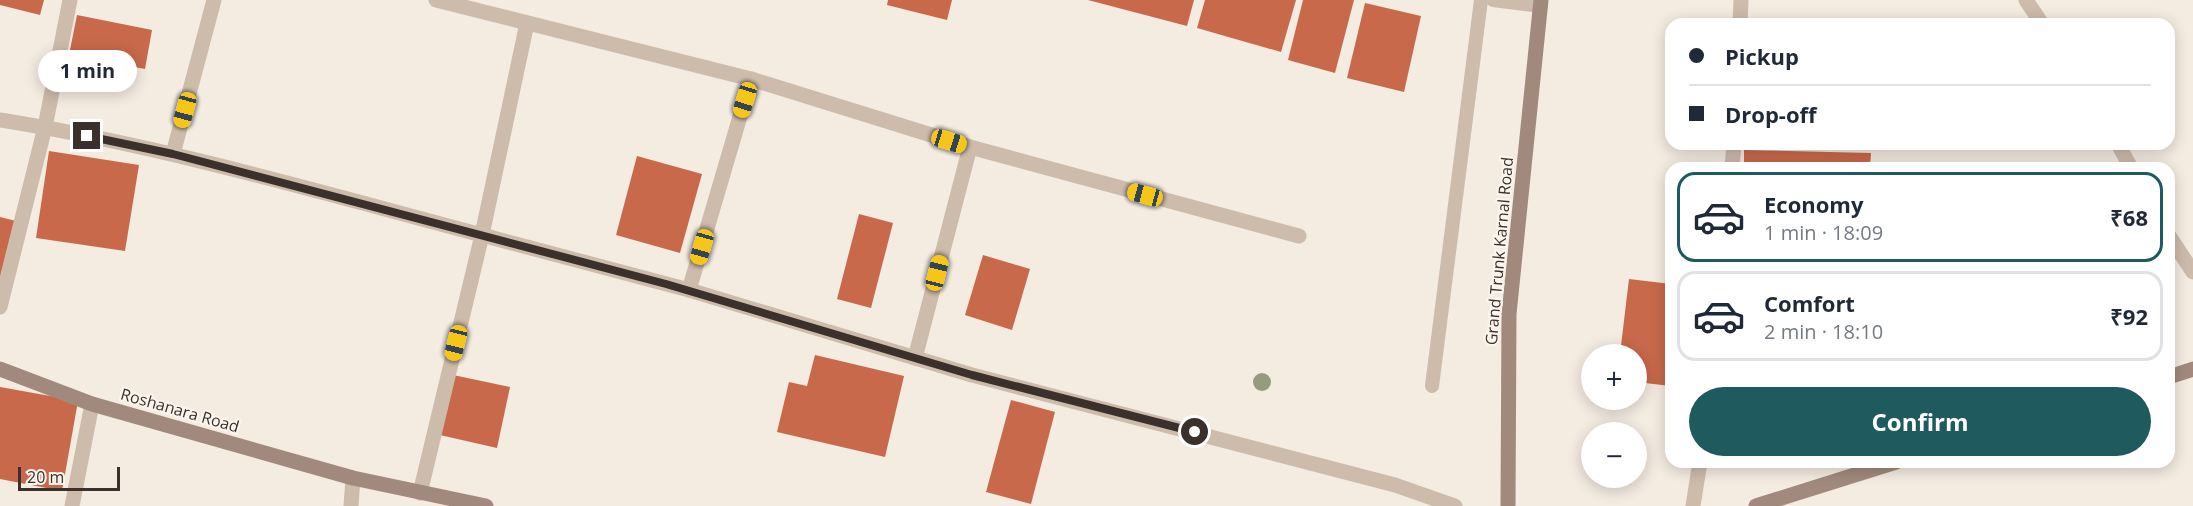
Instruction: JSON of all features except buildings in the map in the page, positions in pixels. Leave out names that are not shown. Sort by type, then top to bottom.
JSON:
[{"type":"street","points":[[0,307],[45,127],[70,0]]},
{"type":"street","points":[[173,154],[214,0]]},
{"type":"street","points":[[436,0],[751,79],[970,147],[1299,236]]},
{"type":"street","points":[[1740,18],[1742,0]]},
{"type":"street","points":[[2026,0],[2038,18]]},
{"type":"street","name":"Grand Trunk Karnal Road","points":[[1508,506],[1509,314],[1541,3]]},
{"type":"street","points":[[420,493],[482,235],[527,23]]},
{"type":"street","points":[[689,290],[751,79]]},
{"type":"street","points":[[0,120],[45,127],[173,154],[482,235],[689,290],[972,375],[1395,485],[1455,506]]},
{"type":"street","points":[[915,358],[970,147]]},
{"type":"street","points":[[2175,247],[2193,272]]},
{"type":"street","name":"Roshanara Road","points":[[0,369],[92,404],[353,478],[486,506]]},
{"type":"street","points":[[2175,375],[2193,369]]},
{"type":"street","points":[[72,506],[92,404]]},
{"type":"street","points":[[1693,506],[1699,468]]},
{"type":"street","points":[[1756,506],[1877,468]]},
{"type":"street","points":[[351,506],[353,478]]},
{"type":"lane","points":[[1432,386],[1480,0]]},
{"type":"lane","points":[[1493,0],[1541,3]]},
{"type":"route","points":[[87,136],[173,154],[712,296],[972,375],[1195,432]]}]
